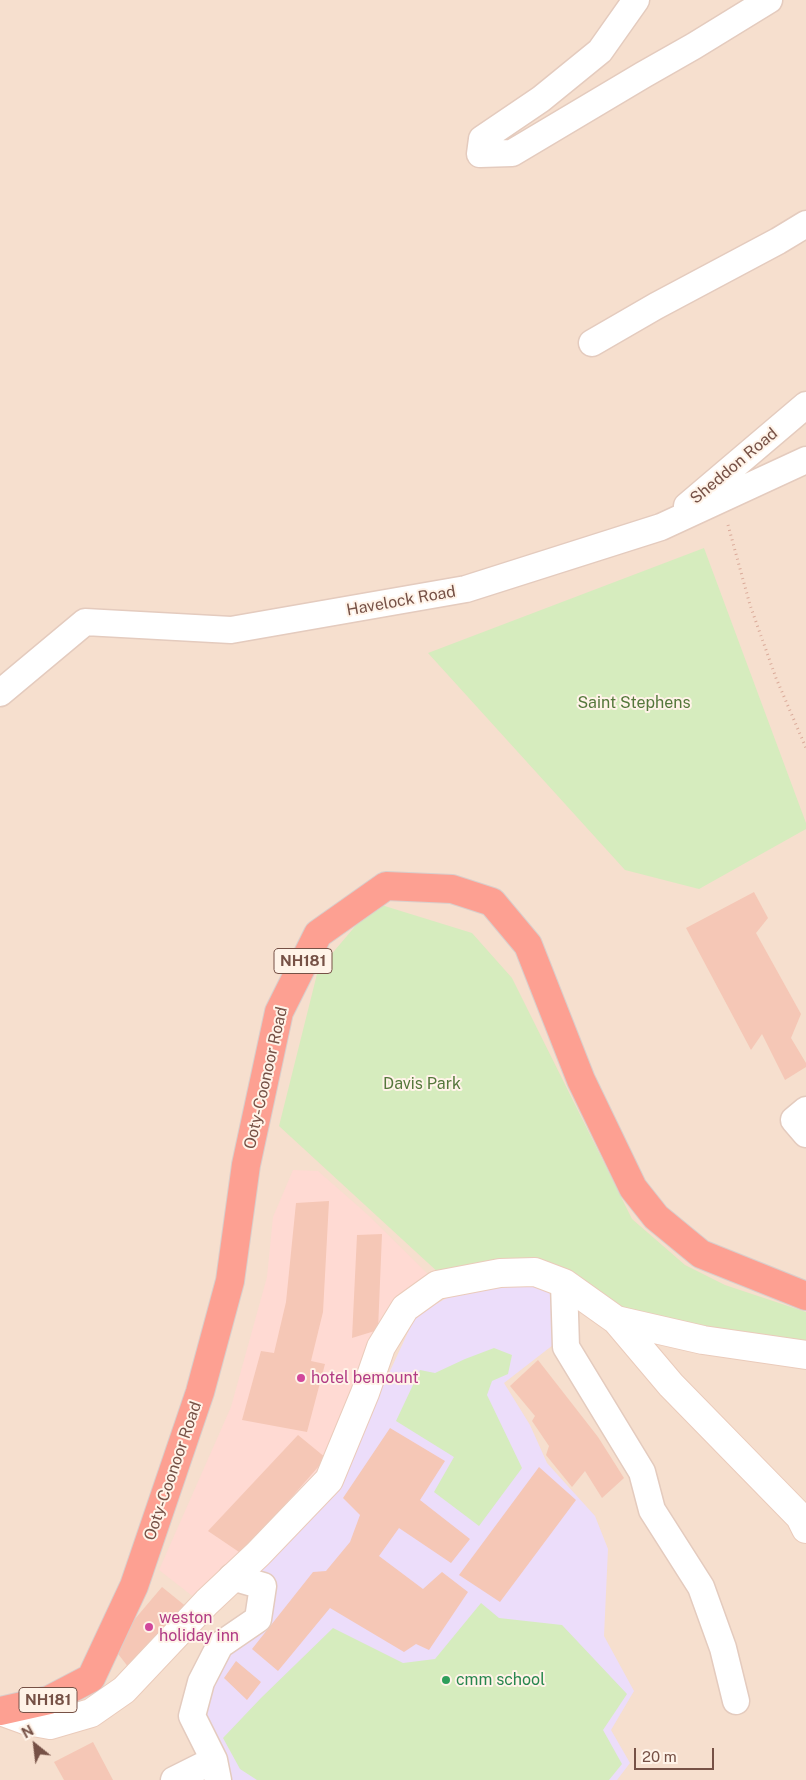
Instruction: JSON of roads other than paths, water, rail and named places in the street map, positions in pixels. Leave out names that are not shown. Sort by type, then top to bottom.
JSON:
[{"type":"highway","name":"Ooty-Coonoor Road","points":[[0,1711],[49,1700],[91,1678],[134,1586],[200,1392],[230,1281],[246,1164],[279,1012],[318,934],[386,886],[452,889],[492,902],[528,945],[581,1080],[632,1188],[656,1217],[701,1254],[806,1296]]},
{"type":"street","points":[[636,0],[600,51],[541,99],[482,139],[480,154],[512,153],[770,0]]},
{"type":"street","points":[[592,343],[806,224]]},
{"type":"street","name":"Sheddon Road","points":[[661,527],[806,405]]},
{"type":"street","name":"Havelock Road","points":[[0,693],[84,622],[231,630],[466,589],[661,527],[806,460]]},
{"type":"street","points":[[806,1110],[794,1120],[806,1134]]},
{"type":"street","points":[[0,1711],[28,1721],[50,1725],[91,1713],[124,1690],[207,1602],[258,1554],[329,1480],[365,1393],[381,1346],[405,1308],[437,1285],[500,1273],[535,1272],[564,1283],[616,1320],[671,1385],[800,1517],[806,1528]]},
{"type":"street","points":[[564,1283],[566,1347],[642,1472],[652,1510],[702,1587],[723,1648],[736,1701]]},
{"type":"street","points":[[616,1320],[703,1340],[806,1356]]},
{"type":"street","points":[[174,1780],[216,1770],[192,1716],[201,1682],[220,1645],[258,1619],[263,1586],[232,1578]]},
{"type":"place","name":"hotel bemount","points":[[301,1378]]},
{"type":"place","name":"weston holiday inn","points":[[149,1627]]},
{"type":"place","name":"cmm school","points":[[446,1680]]},
{"type":"park label","name":"Saint Stephens","points":[[634,703]]},
{"type":"park label","name":"Davis Park","points":[[422,1084]]}]
